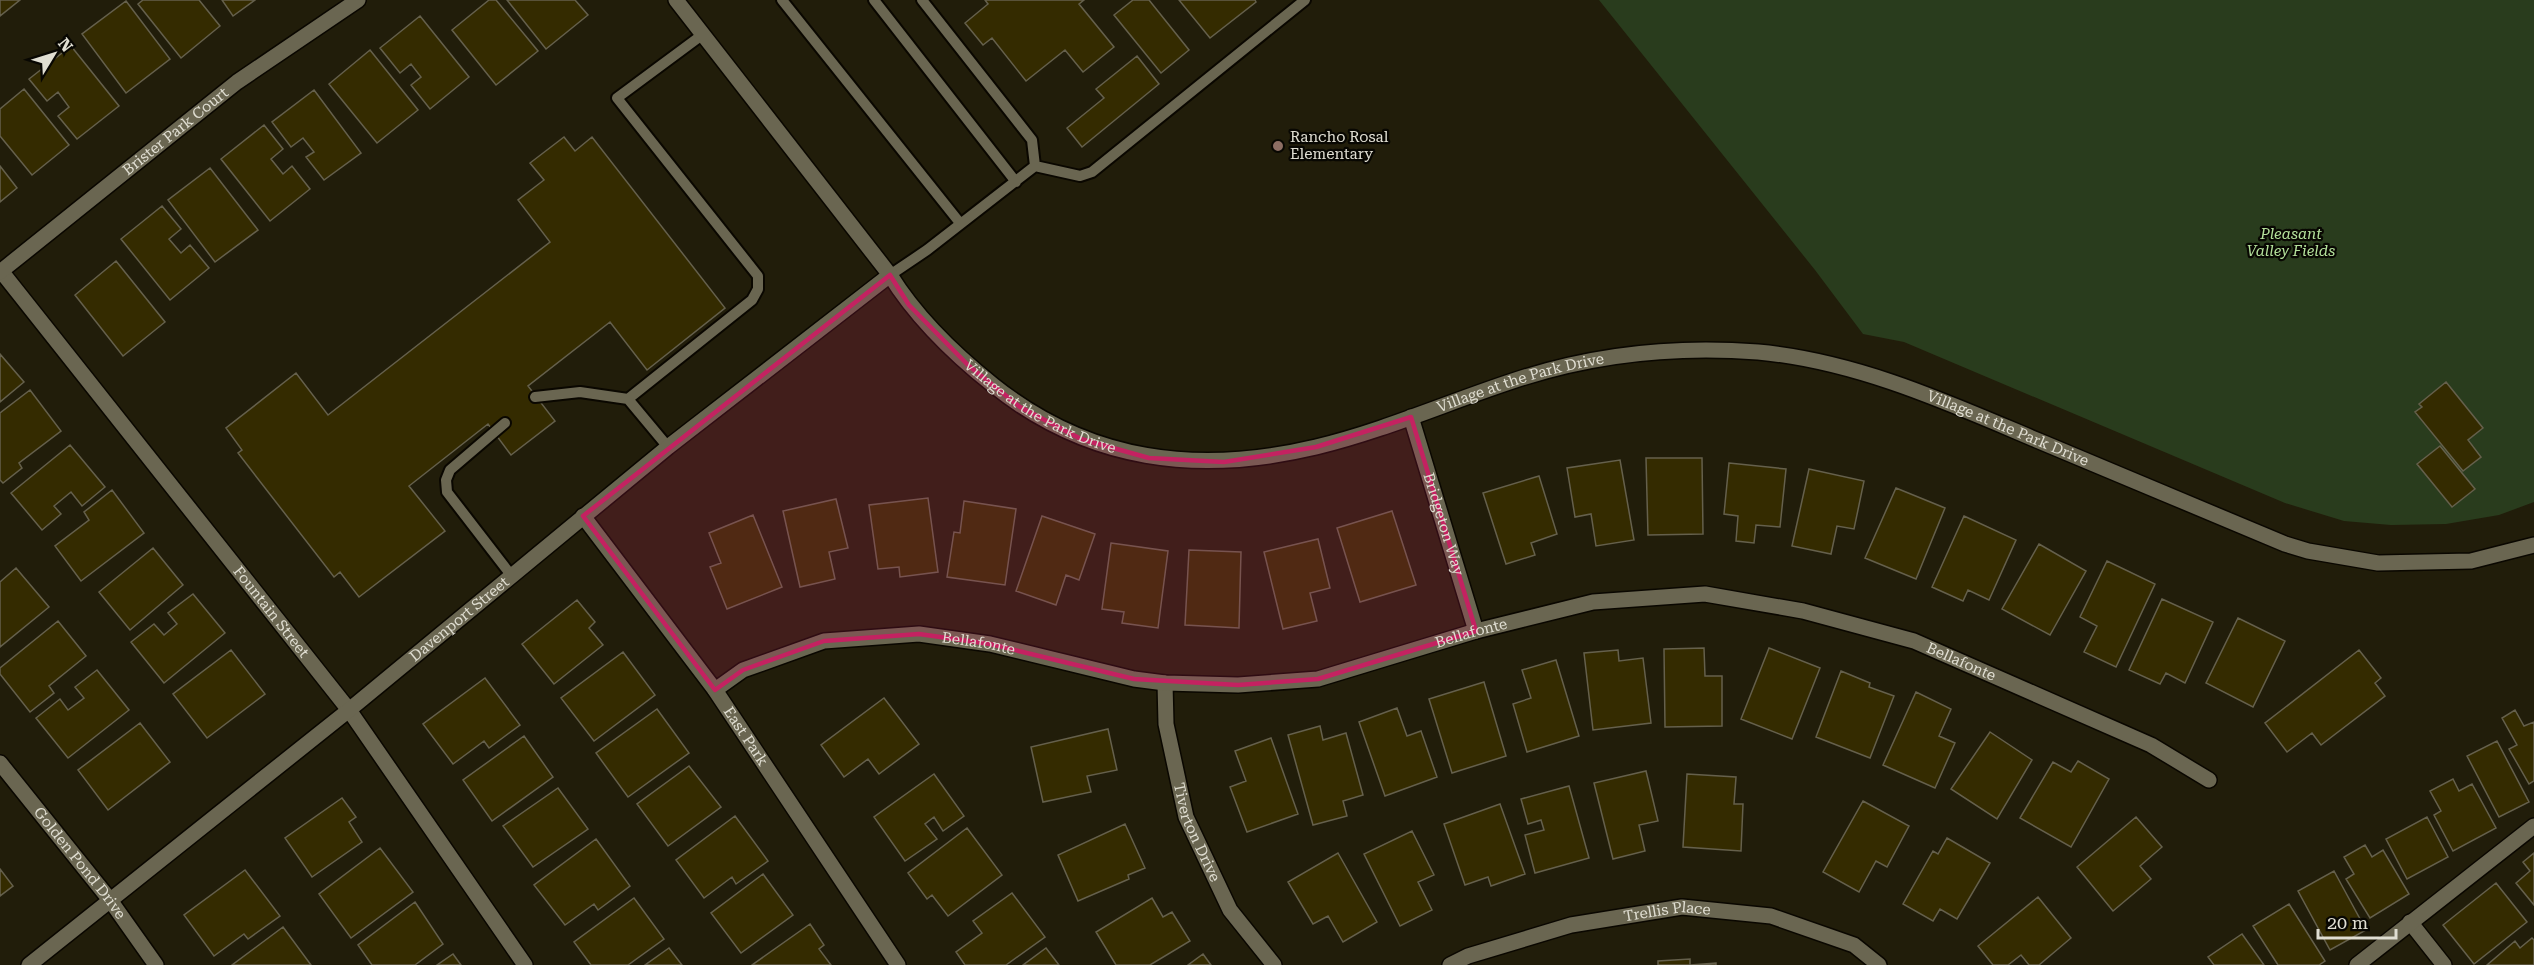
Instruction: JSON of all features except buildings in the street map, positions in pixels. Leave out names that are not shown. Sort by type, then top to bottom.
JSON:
[{"type":"street","name":"Brister Park Court","points":[[1,272],[237,82],[358,0]]},
{"type":"street","name":"Village at the Park Drive","points":[[676,0],[890,275],[909,305],[968,365],[1020,407],[1081,439],[1149,458],[1224,462],[1316,447],[1411,417],[1526,376],[1586,361],[1637,354],[1688,351],[1759,352],[1815,361],[1871,375],[1971,412],[2285,544],[2308,551],[2378,563],[2471,561],[2534,545]]},
{"type":"street","name":"Fountain Street","points":[[1,272],[349,710],[525,965]]},
{"type":"street","name":"Davenport Street","points":[[28,965],[349,710],[668,447],[890,275]]},
{"type":"street","name":"Bridgeton Way","points":[[1411,417],[1476,632]]},
{"type":"street","name":"East Park","points":[[583,516],[716,690],[898,965]]},
{"type":"street","name":"Bellafonte","points":[[716,690],[743,670],[824,641],[919,634],[990,644],[1134,679],[1165,683],[1238,685],[1318,679],[1476,632],[1593,602],[1705,594],[1803,611],[1914,641],[2151,745],[2209,780]]},
{"type":"street","name":"Tiverton Drive","points":[[1165,683],[1166,724],[1186,817],[1230,910],[1274,965]]},
{"type":"street","name":"Golden Pond Drive","points":[[0,763],[110,900],[156,965]]},
{"type":"street","points":[[2358,965],[2534,826]]},
{"type":"street","name":"Trellis Place","points":[[1450,965],[1468,956],[1571,925],[1682,907],[1771,916],[1854,945],[1879,965]]},
{"type":"street","points":[[2410,922],[2445,965]]},
{"type":"lane","points":[[782,0],[960,223]]},
{"type":"lane","points":[[874,0],[1016,182]]},
{"type":"lane","points":[[922,0],[1032,140],[1035,166]]},
{"type":"lane","points":[[1035,166],[1080,176],[1092,172],[1305,0]]},
{"type":"lane","points":[[628,399],[752,300],[758,289],[758,276],[617,98],[702,34]]},
{"type":"lane","points":[[890,275],[927,250],[1035,166]]},
{"type":"lane","points":[[535,397],[580,392],[628,399],[668,447]]},
{"type":"lane","points":[[505,423],[450,470],[446,480],[447,492],[511,575]]},
{"type":"highlighted area","points":[[890,275],[909,305],[968,365],[1020,407],[1081,439],[1149,458],[1224,462],[1316,447],[1411,417],[1476,631],[1318,679],[1238,685],[1134,679],[990,644],[919,634],[824,641],[743,670],[715,690],[583,516]]},
{"type":"green space","name":"Pleasant Valley Fields","points":[[1599,0],[2534,0],[2534,502],[2499,515],[2446,524],[2391,525],[2344,521],[2285,503],[1904,342],[1863,334],[1815,270]]},
{"type":"place","name":"Rancho Rosal Elementary","points":[[1278,146]]}]
